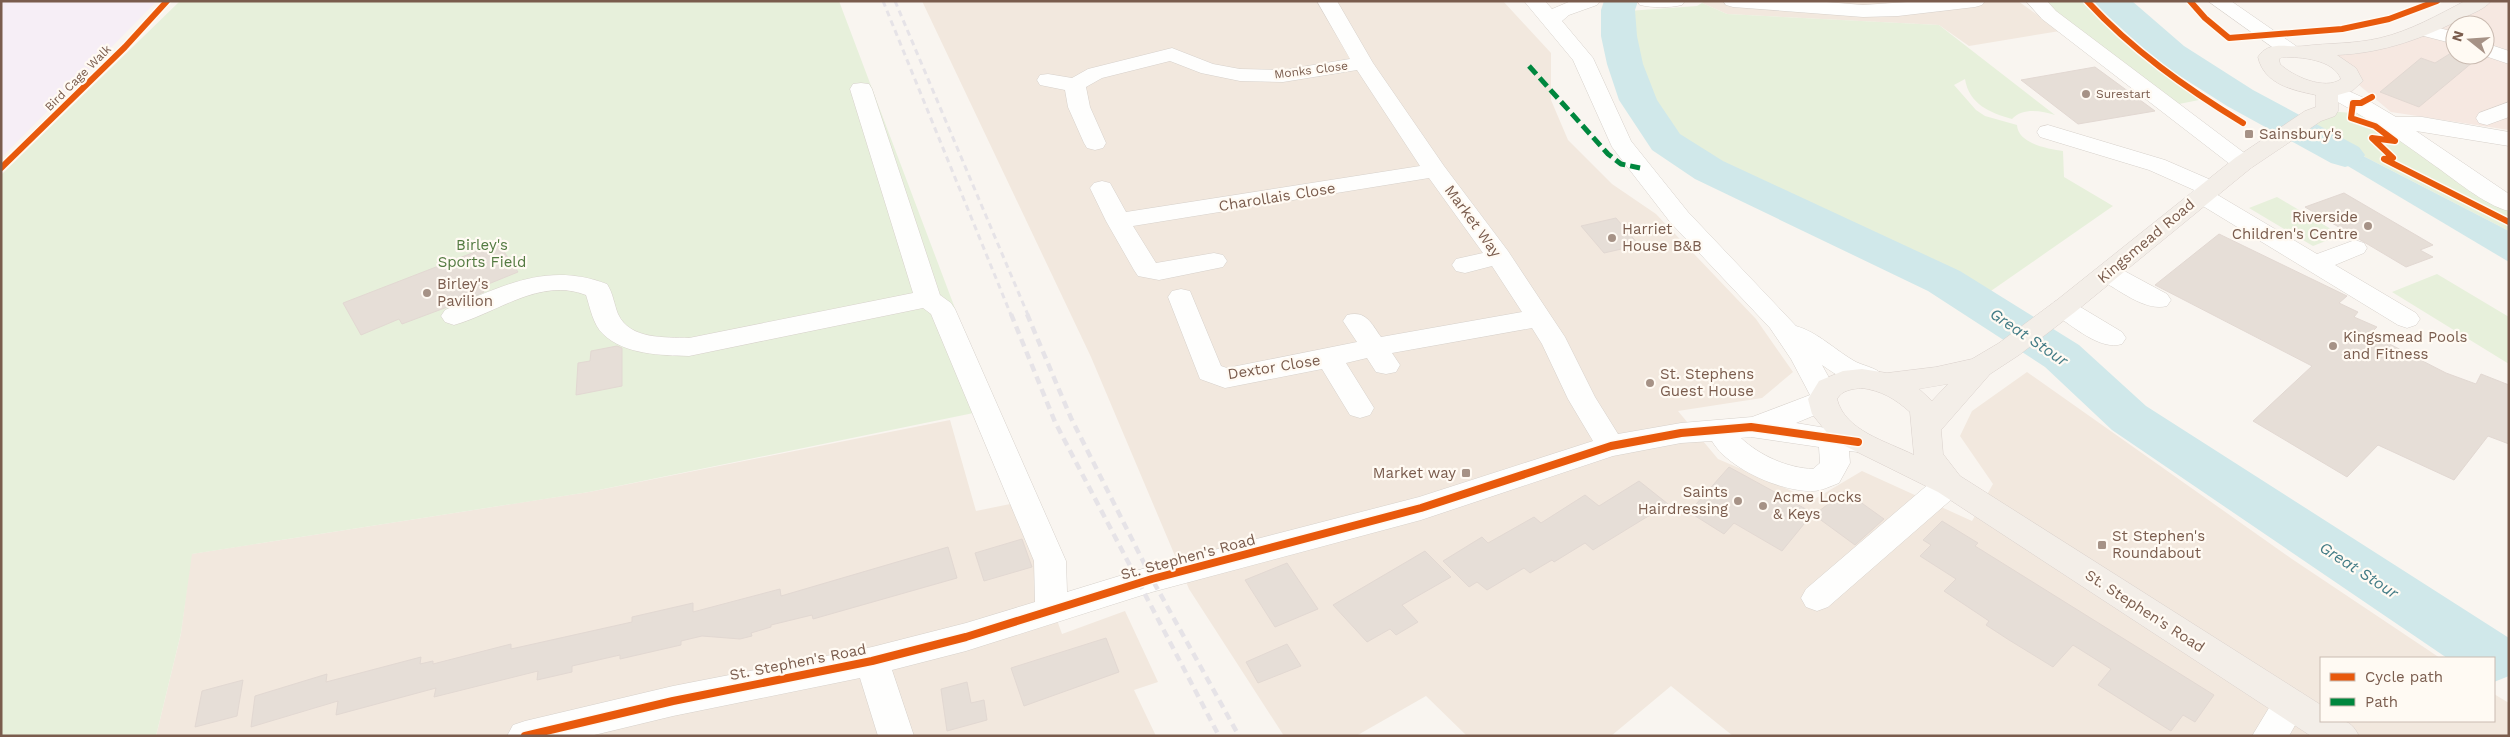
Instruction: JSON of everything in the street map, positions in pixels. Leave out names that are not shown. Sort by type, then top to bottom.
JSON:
[{"type":"main road","name":"Kingsmead Road","points":[[2268,57],[2280,51],[2379,44],[2423,30],[2481,1]]},
{"type":"main road","name":"Kingsmead Road","points":[[1927,430],[1949,400],[1980,367],[2009,349],[2063,308],[2205,192],[2330,96],[2379,44]]},
{"type":"main road","points":[[2268,57],[2270,68],[2287,79],[2302,94],[2330,96],[2327,58],[2295,51]]},
{"type":"main road","name":"Kingsmead Road","points":[[1879,381],[1936,377],[1980,367]]},
{"type":"main road","name":"St. Stephen's Road","points":[[1949,484],[1927,450],[1927,417],[1922,407],[1900,389],[1879,381],[1847,379],[1829,387],[1823,397],[1824,412],[1831,423],[1854,442],[1949,484],[2341,736]]},
{"type":"main road","name":"St. Stephen's Road","points":[[1854,442],[1888,449],[1904,448],[1918,442],[1927,430]]},
{"type":"street","name":"Market Way","points":[[1327,1],[1363,63],[1435,170],[1499,257],[1556,343],[1582,399],[1611,446]]},
{"type":"street","points":[[1534,1],[1562,11],[1590,1]]},
{"type":"street","points":[[1647,1],[1675,1]]},
{"type":"street","points":[[1733,1],[1863,11],[1975,1]]},
{"type":"street","points":[[2036,1],[2049,14],[2243,163]]},
{"type":"street","points":[[2214,1],[2268,57]]},
{"type":"street","points":[[2218,1],[2295,51]]},
{"type":"street","points":[[1550,7],[1583,58],[1620,142],[1679,217],[1779,322],[1808,364],[1823,397]]},
{"type":"street","points":[[2423,30],[2445,36]]},
{"type":"street","name":"Monks Close","points":[[1075,85],[1095,73],[1165,46],[1208,69],[1240,75],[1283,76],[1363,63]]},
{"type":"street","points":[[2495,53],[2509,58]]},
{"type":"street","points":[[1048,80],[1075,85],[1079,107],[1095,143]]},
{"type":"street","points":[[861,89],[928,299],[942,309],[1050,560],[1052,611]]},
{"type":"street","points":[[2330,96],[2352,113],[2396,125],[2422,124],[2509,139]]},
{"type":"street","points":[[2330,96],[2391,112],[2396,125],[2458,172],[2498,191],[2509,204]]},
{"type":"street","points":[[2487,118],[2509,109]]},
{"type":"street","points":[[2048,132],[2157,165],[2205,192],[2407,319]]},
{"type":"street","name":"Charollais Close","points":[[1118,221],[1313,192],[1435,170]]},
{"type":"street","points":[[1102,188],[1118,221],[1147,270],[1160,272],[1214,260]]},
{"type":"street","points":[[2317,263],[2355,248]]},
{"type":"street","points":[[1465,265],[1499,257]]},
{"type":"street","points":[[2108,273],[2158,300]]},
{"type":"street","points":[[454,316],[523,289],[553,283],[584,282],[598,290],[604,312],[612,328],[629,339],[654,346],[689,347],[864,310],[928,299]]},
{"type":"street","name":"Dextor Close","points":[[1181,297],[1210,372],[1225,378],[1329,358],[1380,356],[1539,318]]},
{"type":"street","points":[[2063,308],[2113,338]]},
{"type":"street","points":[[1356,322],[1380,356]]},
{"type":"street","points":[[1779,322],[1822,354],[1879,381]]},
{"type":"street","name":"Dextor Close","points":[[1329,358],[1360,408]]},
{"type":"street","name":"St. Stephen's Road","points":[[525,736],[673,701],[872,661],[966,637],[1152,579],[1421,508],[1611,446],[1681,433],[1736,428],[1803,410],[1823,397]]},
{"type":"street","points":[[1736,428],[1728,443],[1747,457],[1791,477],[1813,480],[1828,475],[1835,463],[1854,442]]},
{"type":"street","name":"St. Stephen's Road","points":[[1736,428],[1854,442]]},
{"type":"street","points":[[1817,598],[1949,484]]},
{"type":"street","points":[[872,661],[896,736]]},
{"type":"street","points":[[2270,736],[2290,704]]},
{"type":"shaded area","points":[[1,1],[157,1],[1,158]]},
{"type":"shaded area","points":[[922,1],[1503,1],[1551,53],[1551,100],[1568,140],[1612,184],[1656,214],[1756,319],[1793,372],[1762,398],[1678,411],[1718,459],[1813,500],[1862,471],[1972,521],[1993,484],[1960,436],[1972,411],[2027,372],[2292,559],[2439,657],[2320,657],[2320,722],[2495,722],[2495,695],[2509,703],[2509,736],[1733,736],[1671,686],[1611,736],[1467,736],[1426,696],[1356,736],[1284,736],[1189,589],[1091,357]]},
{"type":"shaded area","points":[[1704,1],[2018,1],[2060,31],[1969,46],[1939,25],[1727,14],[1702,3]]},
{"type":"shaded area","points":[[2481,1],[2509,1],[2509,130],[2391,112],[2327,58],[2393,41],[2445,17],[2445,65],[2495,65],[2495,15],[2450,15]]},
{"type":"shaded area","points":[[950,420],[976,511],[1015,503],[1062,634],[1125,611],[1158,682],[1134,690],[1156,736],[156,736],[181,633],[191,554],[589,492]]},
{"type":"green space","name":"Birley's Sports Field","points":[[180,1],[839,1],[993,409],[589,492],[192,554],[181,633],[156,736],[1,736],[1,175]]},
{"type":"green space","points":[[2036,1],[2087,1],[2117,32],[2204,99],[2169,106]]},
{"type":"green space","points":[[1702,3],[1727,14],[1939,25],[2055,115],[2027,111],[2016,115],[2012,119],[2004,117],[1976,101],[1967,88],[1965,79],[1954,85],[1976,110],[1985,116],[2017,125],[2023,137],[2028,141],[2050,149],[2063,151],[2064,177],[2113,206],[1988,293],[1906,255],[1692,146],[1663,124],[1640,82],[1628,11],[1697,6]]},
{"type":"green space","points":[[2327,111],[2352,113],[2399,127],[2509,204],[2509,231],[2301,124]]},
{"type":"green space","points":[[2277,197],[2341,235],[2313,246],[2249,208]]},
{"type":"green space","points":[[2437,274],[2509,317],[2509,364],[2392,292]]},
{"type":"water","points":[[2301,124],[2509,231],[2509,262],[2289,131]]},
{"type":"building","points":[[2445,57],[2445,65],[2469,65],[2419,107],[2380,92],[2421,58],[2435,63]]},
{"type":"building","name":"Surestart","points":[[2095,67],[2155,111],[2078,124],[2021,80]]},
{"type":"building","name":"Riverside Children's Centre","points":[[2344,193],[2433,245],[2420,250],[2433,257],[2406,267],[2305,207]]},
{"type":"building","name":"Harriet House B&B","points":[[1616,218],[1639,245],[1604,253],[1581,226]]},
{"type":"building","name":"Kingsmead Pools and Fitness","points":[[2219,234],[2347,296],[2339,303],[2358,312],[2354,317],[2377,327],[2370,334],[2446,373],[2476,384],[2481,374],[2509,385],[2509,444],[2488,436],[2454,480],[2378,445],[2347,477],[2253,421],[2312,366],[2155,285]]},
{"type":"building","name":"Birley's Pavilion","points":[[498,243],[518,272],[481,287],[484,292],[458,303],[402,324],[399,319],[361,335],[343,303]]},
{"type":"building","points":[[617,346],[622,348],[622,386],[576,395],[578,363],[590,361],[591,351]]},
{"type":"building","points":[[1729,467],[1813,513],[1782,551],[1734,523],[1724,534],[1689,512]]},
{"type":"building","points":[[1639,481],[1668,504],[1593,550],[1585,543],[1554,562],[1552,560],[1530,573],[1524,568],[1487,590],[1477,582],[1469,587],[1443,561],[1482,537],[1488,543],[1534,517],[1541,523],[1585,495],[1599,506]]},
{"type":"building","points":[[1845,491],[1884,519],[1855,545],[1814,515]]},
{"type":"building","points":[[1942,521],[1978,543],[1975,546],[2214,695],[2195,722],[2183,715],[2171,731],[2098,685],[2111,669],[2073,645],[2053,667],[1986,625],[1989,621],[1944,591],[1956,579],[1920,556],[1931,545],[1923,540]]},
{"type":"building","points":[[1022,539],[1032,567],[984,581],[975,553]]},
{"type":"building","points":[[948,547],[957,578],[813,619],[812,615],[771,625],[771,627],[751,633],[752,636],[740,639],[702,636],[681,641],[681,645],[620,659],[620,655],[572,666],[572,672],[537,680],[538,671],[434,697],[436,688],[336,715],[338,701],[251,727],[255,696],[327,674],[326,682],[421,657],[420,664],[433,661],[433,664],[511,644],[511,649],[632,622],[632,617],[693,603],[693,612],[780,589],[781,596]]},
{"type":"building","points":[[1425,551],[1451,577],[1402,605],[1418,622],[1396,635],[1390,629],[1367,642],[1333,605]]},
{"type":"building","points":[[1287,563],[1318,609],[1275,627],[1245,580]]},
{"type":"building","points":[[1106,638],[1119,672],[1024,706],[1011,668]]},
{"type":"building","points":[[1287,644],[1301,666],[1258,683],[1246,662]]},
{"type":"building","points":[[243,680],[237,716],[195,727],[202,691]]},
{"type":"building","points":[[967,682],[971,703],[984,700],[987,720],[947,731],[941,689]]},
{"type":"waterway","name":"Great Stour","points":[[1621,1],[1618,10],[1619,36],[1625,64],[1638,100],[1666,142],[1709,170],[1944,281],[2062,356],[2129,418],[2490,657]]},
{"type":"waterway","name":"Great Stour","points":[[2111,1],[2171,54],[2240,98],[2345,155]]},
{"type":"railway","points":[[883,1],[1011,315]]},
{"type":"railway","points":[[895,1],[1028,315]]},
{"type":"railway","points":[[1011,314],[1055,422],[1219,736]]},
{"type":"railway","points":[[1027,314],[1071,418],[1152,579],[1239,736]]},
{"type":"marked path","points":[[1529,66],[1608,154],[1621,164],[1640,168]]},
{"type":"cycle path","name":"Bird Cage Walk","points":[[1,168],[125,47],[167,1]]},
{"type":"cycle path","points":[[2087,1],[2121,36],[2160,68],[2201,97],[2243,123]]},
{"type":"cycle path","points":[[2190,1],[2205,18],[2229,38],[2245,35],[2319,32],[2366,25],[2413,11],[2437,1]]},
{"type":"cycle path","points":[[2372,97],[2361,103],[2353,103],[2351,118],[2375,126],[2395,141],[2372,138],[2393,158],[2384,159]]},
{"type":"cycle path","points":[[2384,159],[2509,222]]},
{"type":"cycle path","points":[[525,736],[673,701],[872,661],[966,637],[1152,579],[1421,508],[1611,446],[1681,433],[1751,427],[1858,442]]},
{"type":"place","name":"Surestart","points":[[2086,94]]},
{"type":"place","name":"Sainsbury's","points":[[2249,134]]},
{"type":"place","name":"Riverside Children's Centre","points":[[2368,226]]},
{"type":"place","name":"Harriet House B&B","points":[[1612,238]]},
{"type":"place","name":"Birley's Pavilion","points":[[427,293]]},
{"type":"place","name":"Kingsmead Pools and Fitness","points":[[2333,346]]},
{"type":"place","name":"St. Stephens Guest House","points":[[1650,383]]},
{"type":"place","name":"Market way","points":[[1466,473]]},
{"type":"place","name":"Saints Hairdressing","points":[[1738,501]]},
{"type":"place","name":"Acme Locks & Keys","points":[[1763,506]]},
{"type":"place","name":"St Stephen's Roundabout","points":[[2102,545]]}]
